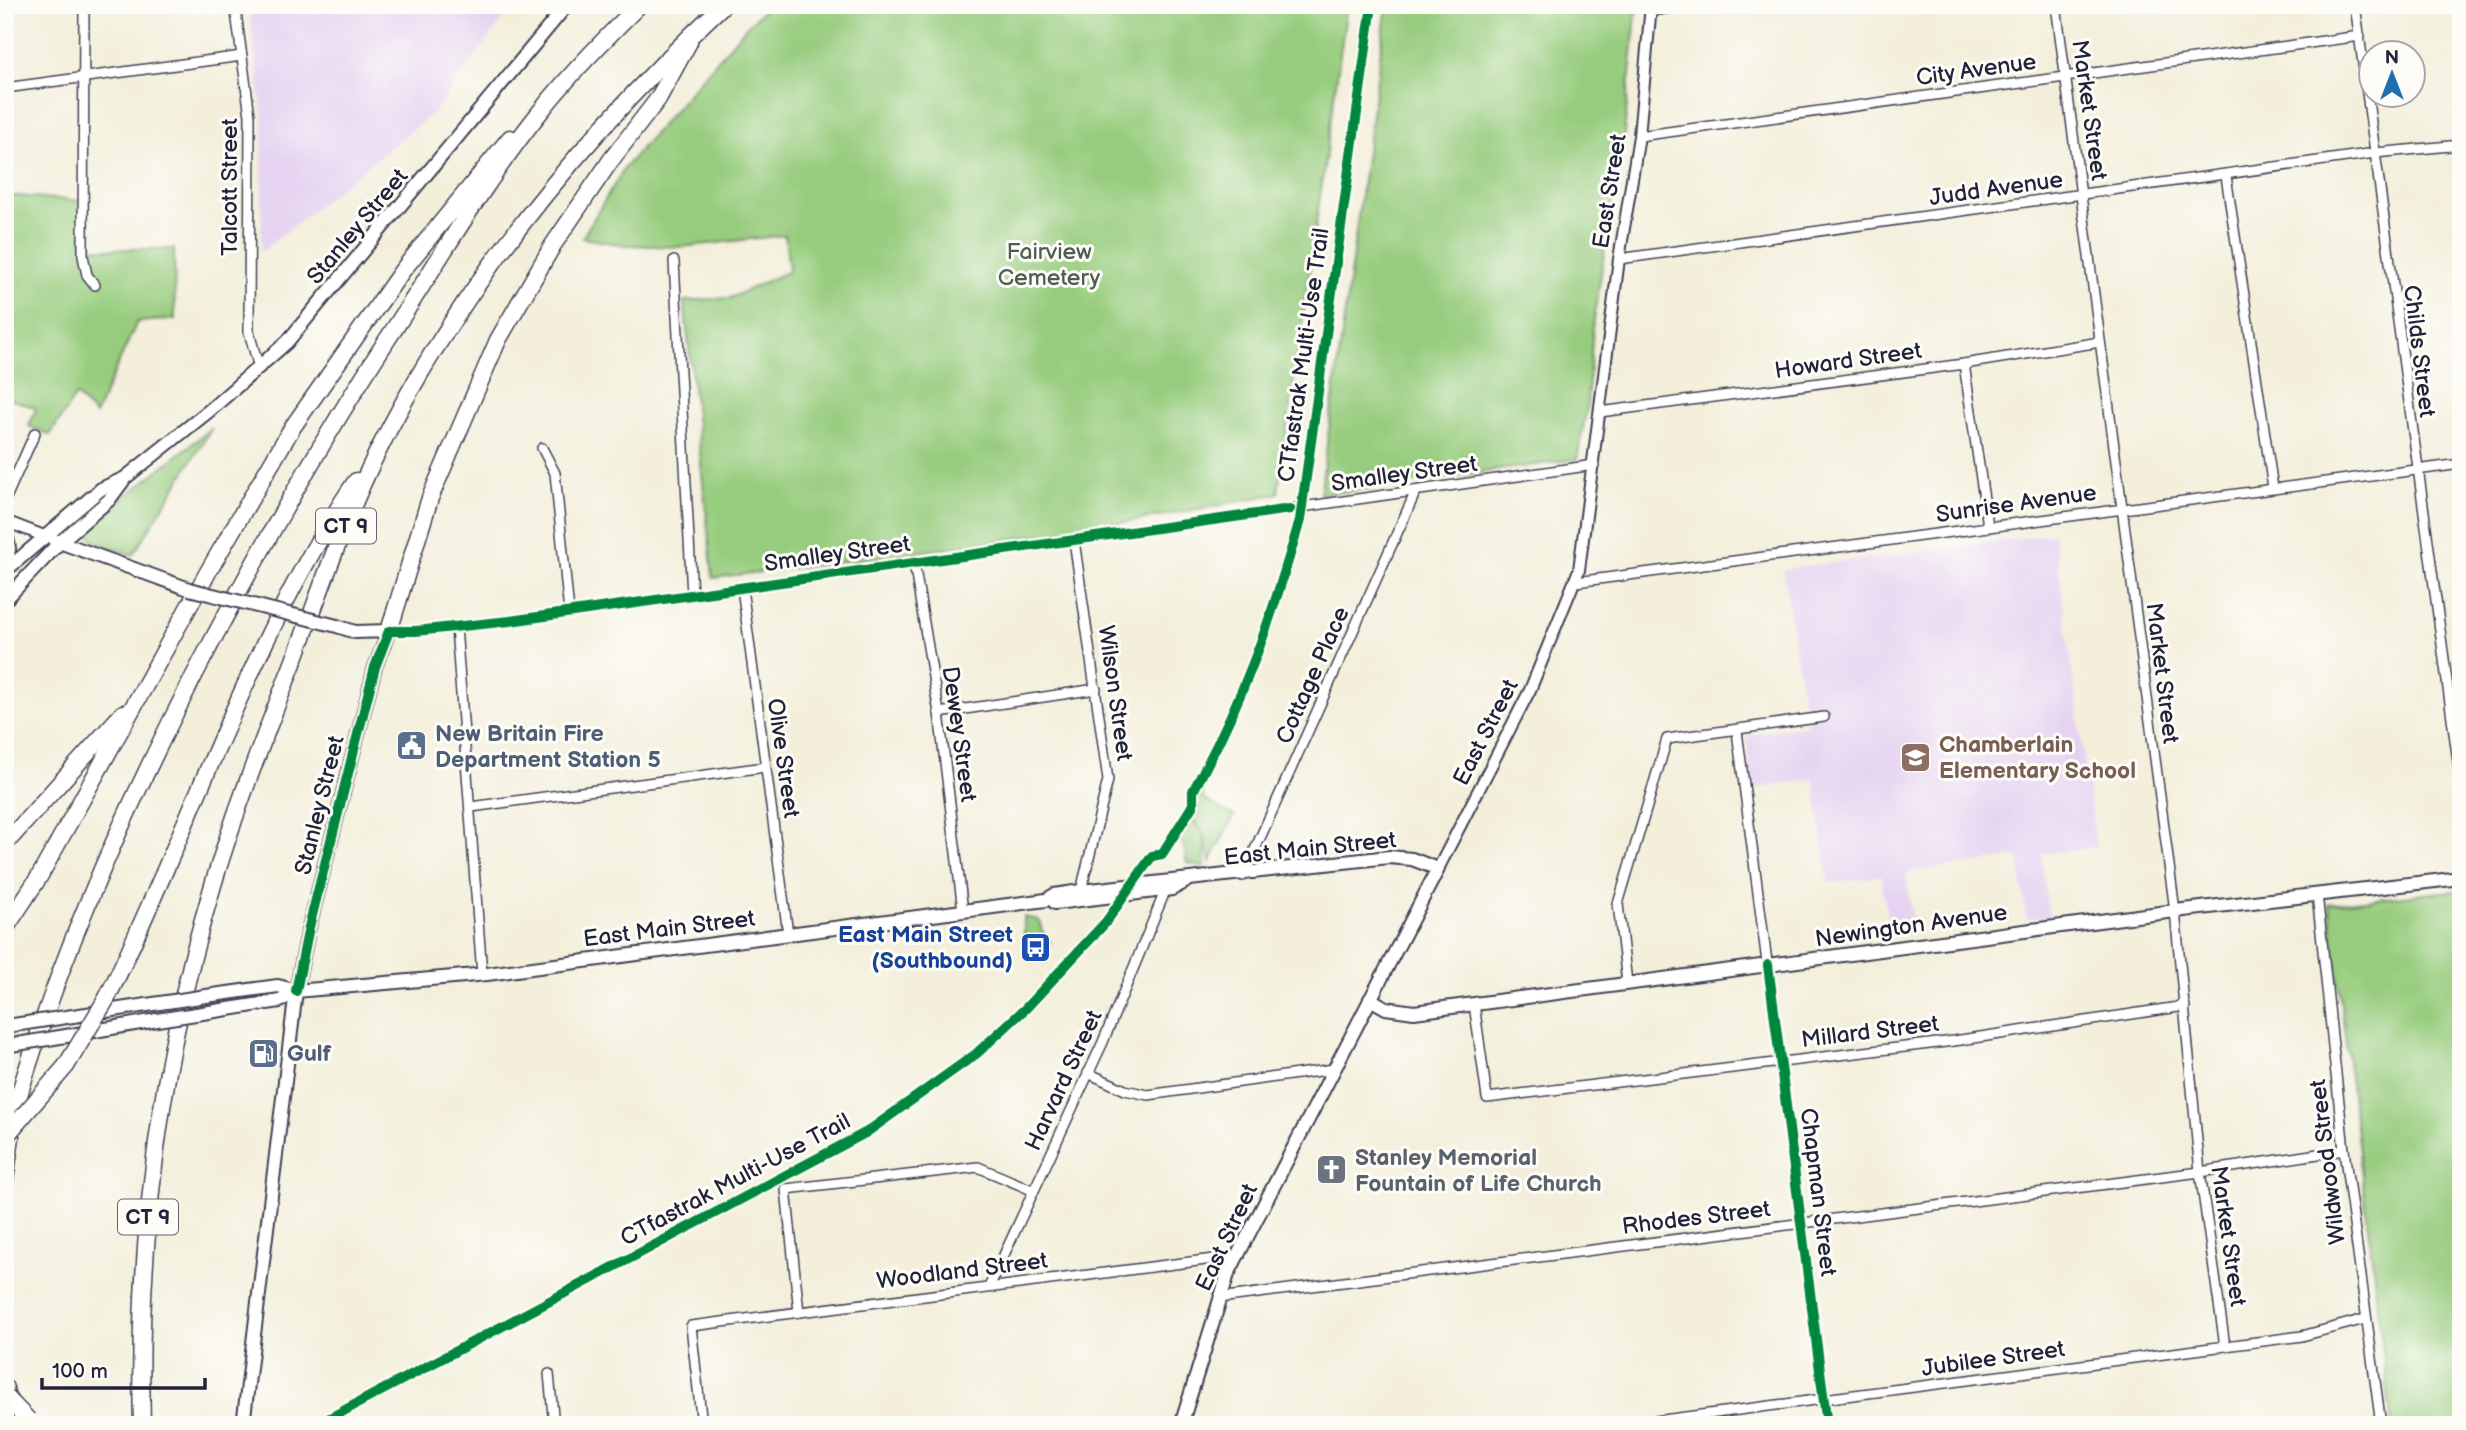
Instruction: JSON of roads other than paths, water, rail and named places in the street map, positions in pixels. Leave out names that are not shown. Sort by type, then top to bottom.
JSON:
[{"type":"highway","name":"CT 9","points":[[5,1145],[53,992],[93,890],[149,766],[277,521],[372,362],[486,189],[545,106],[639,5]]},
{"type":"highway","name":"CT 9","points":[[142,1425],[143,1291],[150,1198],[162,1106],[184,995],[203,920],[253,766],[377,452],[455,320],[530,214],[612,117],[723,5]]},
{"type":"highway","points":[[389,631],[427,506],[498,340],[570,218],[663,91],[694,32]]},
{"type":"highway","points":[[5,929],[39,877],[248,502],[327,375],[466,189],[510,139],[545,106]]},
{"type":"highway","points":[[5,1138],[62,1072],[107,998],[279,619],[327,527],[377,452]]},
{"type":"highway","points":[[5,844],[139,696]]},
{"type":"highway","points":[[5,1180],[12,1120]]},
{"type":"highway","points":[[143,1291],[152,1425]]},
{"type":"highway","points":[[5,1388],[24,1423]]},
{"type":"highway","points":[[5,1396],[24,1423]]},
{"type":"main road","name":"Stanley Street","points":[[5,600],[60,542],[109,500],[125,478],[259,368],[324,300],[567,5]]},
{"type":"main road","name":"Stanley Street","points":[[5,571],[101,489],[125,478]]},
{"type":"main road","points":[[5,527],[9,548],[5,571]]},
{"type":"main road","points":[[44,536],[164,581],[340,626],[356,624],[367,629],[389,631]]},
{"type":"main road","name":"Stanley Street","points":[[243,1425],[296,991],[309,927],[369,694],[389,631]]},
{"type":"main road","name":"East Main Street","points":[[1046,900],[1054,895],[1171,880],[1185,882],[1398,857],[1438,869]]},
{"type":"main road","name":"East Street","points":[[1181,1425],[1219,1298],[1237,1256],[1438,869]]},
{"type":"main road","name":"Newington Avenue","points":[[1370,999],[1403,1012],[2175,911],[2461,878]]},
{"type":"main road","name":"East Main Street","points":[[6,1026],[278,986],[296,991],[482,974],[1046,900],[1060,903],[1166,890],[1178,888],[1185,882]]},
{"type":"main road","name":"East Main Street","points":[[5,1046],[280,1001],[296,991]]},
{"type":"street","points":[[84,5],[83,256],[87,275],[94,285]]},
{"type":"street","name":"Talcott Street","points":[[235,5],[250,116],[249,332],[259,368]]},
{"type":"street","points":[[1651,8],[1695,5]]},
{"type":"street","name":"Market Street","points":[[2056,5],[2175,911],[2200,1172],[2225,1346]]},
{"type":"street","name":"Childs Street","points":[[2355,5],[2416,469],[2461,784]]},
{"type":"street","name":"East Street","points":[[1438,869],[1518,715],[1576,582],[1594,465],[1619,258],[1639,136],[1651,8]]},
{"type":"street","name":"City Avenue","points":[[1639,136],[2360,36]]},
{"type":"street","points":[[5,88],[242,56]]},
{"type":"street","name":"Judd Avenue","points":[[1619,258],[2226,176],[2375,153],[2461,145]]},
{"type":"street","points":[[2226,176],[2273,488]]},
{"type":"street","points":[[674,261],[692,595]]},
{"type":"street","name":"Howard Street","points":[[1600,412],[1964,364],[2100,342]]},
{"type":"street","points":[[1964,364],[1988,526]]},
{"type":"street","points":[[5,500],[35,433]]},
{"type":"street","points":[[542,448],[555,473],[569,612]]},
{"type":"street","name":"Sunrise Avenue","points":[[1576,582],[2461,464]]},
{"type":"street","name":"Smalley Street","points":[[389,631],[456,628],[1594,465]]},
{"type":"street","name":"Cottage Place","points":[[1243,876],[1416,491]]},
{"type":"street","points":[[5,521],[44,536]]},
{"type":"street","name":"Wilson Street","points":[[1074,540],[1108,780],[1081,891]]},
{"type":"street","name":"Dewey Street","points":[[914,563],[939,712],[963,911]]},
{"type":"street","name":"Olive Street","points":[[742,587],[788,934]]},
{"type":"street","points":[[456,628],[482,974]]},
{"type":"street","points":[[939,712],[1096,689]]},
{"type":"street","points":[[1627,983],[1618,904],[1667,739],[1824,717]]},
{"type":"street","name":"Chapman Street","points":[[1737,731],[1827,1425]]},
{"type":"street","points":[[471,807],[765,767]]},
{"type":"street","name":"Harvard Street","points":[[990,1285],[1088,1073],[1166,890]]},
{"type":"street","name":"Wildwood Street","points":[[2317,894],[2344,1150],[2381,1425]]},
{"type":"street","name":"Millard Street","points":[[1474,1003],[1487,1098],[1954,1041],[2185,1006]]},
{"type":"street","points":[[1088,1073],[1125,1090],[1148,1095],[1334,1069]]},
{"type":"street","name":"Rhodes Street","points":[[1219,1298],[2200,1172],[2344,1150]]},
{"type":"street","points":[[799,1312],[786,1189],[978,1167],[1032,1190]]},
{"type":"street","name":"Woodland Street","points":[[702,1425],[691,1326],[990,1285],[1237,1256]]},
{"type":"street","name":"Jubilee Street","points":[[1625,1425],[2302,1336],[2365,1319]]},
{"type":"street","points":[[549,1374],[554,1425]]},
{"type":"place","name":"New Britain Fire Department Station 5","points":[[412,746]]},
{"type":"place","name":"Chamberlain Elementary School","points":[[1916,757]]},
{"type":"place","name":"East Main Street (Southbound)","points":[[1036,947]]},
{"type":"place","name":"Gulf","points":[[264,1053]]},
{"type":"place","name":"Stanley Memorial Fountain of Life Church","points":[[1332,1170]]},
{"type":"park label","name":"Fairview Cemetery","points":[[1049,264]]}]
